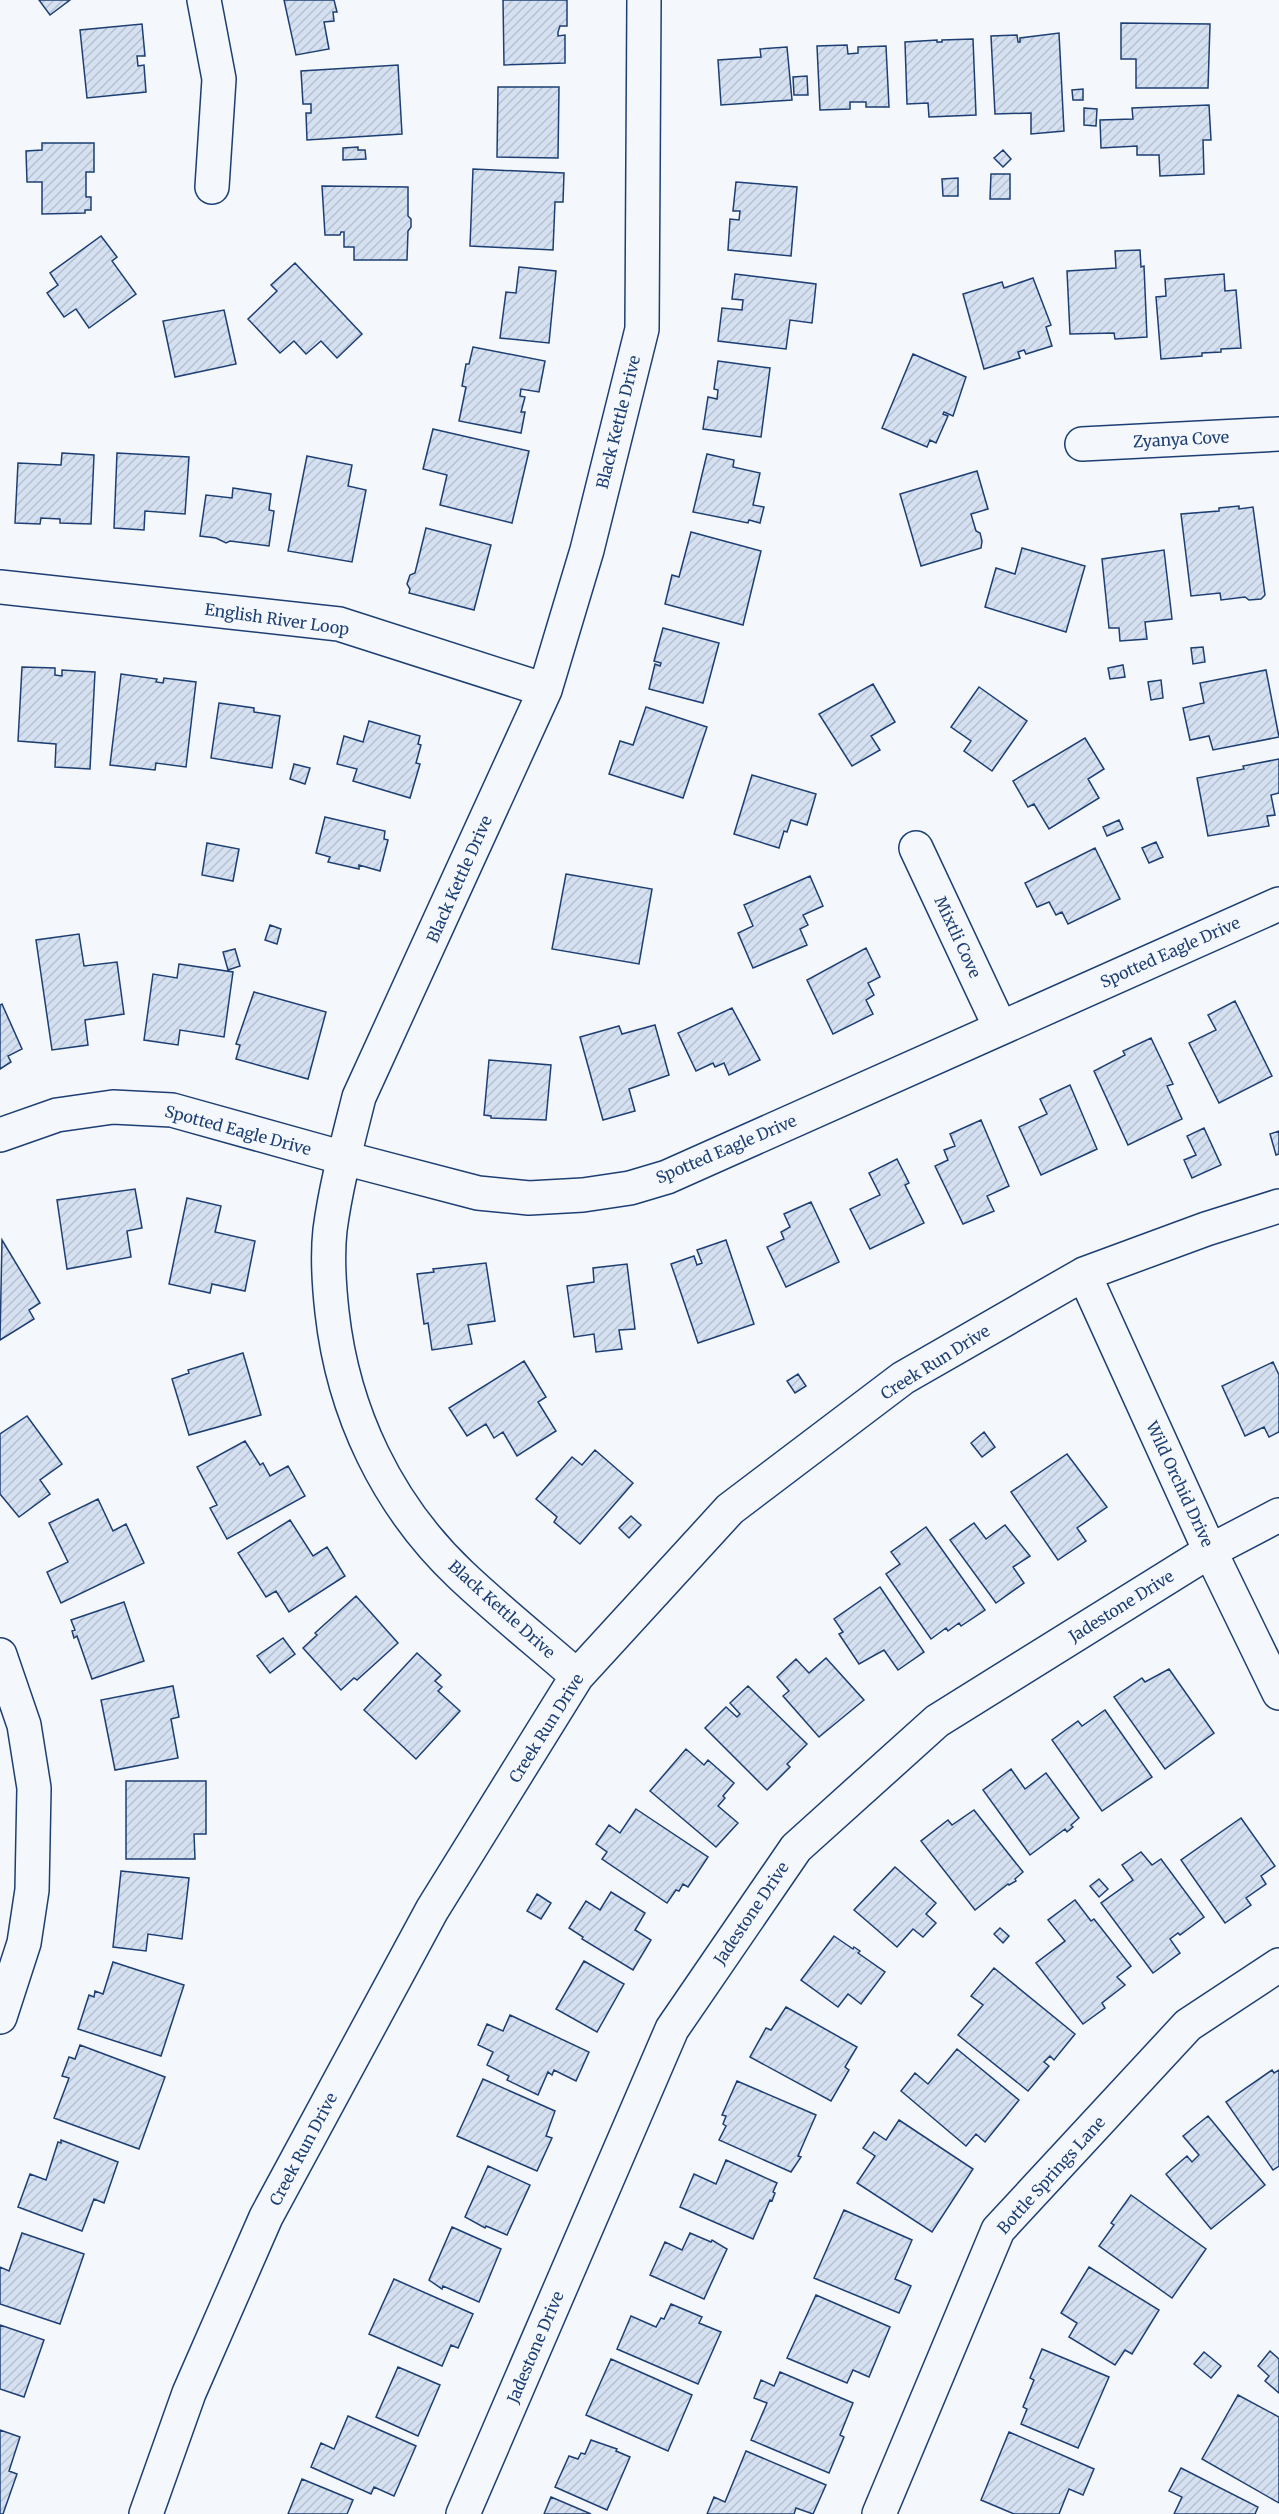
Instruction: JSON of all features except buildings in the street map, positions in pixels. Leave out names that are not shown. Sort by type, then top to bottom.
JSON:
[{"type":"street","points":[[204,0],[219,79],[213,187]]},
{"type":"street","name":"Black Kettle Drive","points":[[577,1676],[459,1574],[414,1522],[380,1469],[359,1428],[343,1381],[334,1334],[329,1288],[330,1232],[344,1158],[359,1097],[545,690],[587,549],[642,329],[644,0]]},
{"type":"street","name":"Zyanya Cove","points":[[1082,444],[1279,434]]},
{"type":"street","name":"English River Loop","points":[[0,587],[339,624],[545,690]]},
{"type":"street","name":"Mixtli Cove","points":[[916,848],[1000,1027]]},
{"type":"street","name":"Spotted Eagle Drive","points":[[0,1135],[69,1113],[113,1107],[172,1110],[478,1193],[529,1198],[583,1195],[630,1188],[667,1177],[1279,904]]},
{"type":"street","name":"Creek Run Drive","points":[[146,2514],[189,2393],[266,2217],[432,1910],[577,1676],[730,1509],[903,1378],[1084,1274],[1206,1229],[1279,1206]]},
{"type":"street","name":"Wild Orchid Drive","points":[[1084,1274],[1210,1551],[1279,1693]]},
{"type":"street","name":"Jadestone Drive","points":[[464,2514],[672,2029],[796,1848],[937,1721],[1210,1551],[1279,1515]]},
{"type":"street","points":[[0,1655],[24,1725],[34,1788],[34,1836],[32,1890],[24,1943],[0,2017]]},
{"type":"street","name":"Bottle Springs Lane","points":[[879,2514],[998,2230],[1188,2025],[1279,1965]]}]
